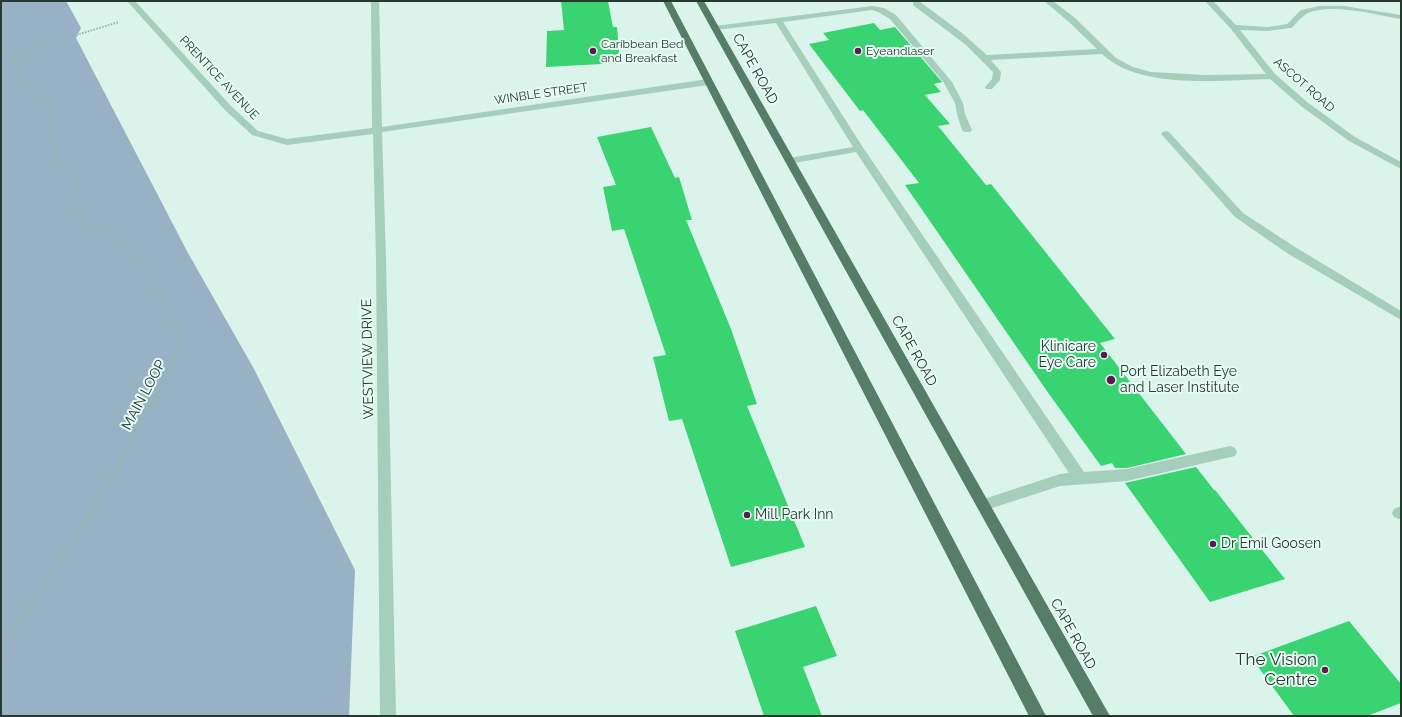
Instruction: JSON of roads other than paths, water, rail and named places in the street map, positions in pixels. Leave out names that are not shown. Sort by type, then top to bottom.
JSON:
[{"type":"main road","points":[[667,1],[1038,716]]},
{"type":"main road","name":"CAPE ROAD","points":[[700,1],[1102,716]]},
{"type":"street","name":"PRENTICE AVENUE","points":[[131,1],[228,108],[255,134],[287,142],[376,130]]},
{"type":"street","name":"WESTVIEW DRIVE","points":[[375,1],[376,130],[381,260],[388,716]]},
{"type":"street","points":[[1048,1],[1072,20],[1113,60],[1130,69],[1151,75],[1205,78],[1272,76]]},
{"type":"street","name":"ASCOT ROAD","points":[[1209,1],[1234,27],[1272,76],[1304,104],[1352,139],[1401,166]]},
{"type":"street","points":[[916,3],[986,58],[997,72],[996,80],[989,87]]},
{"type":"street","points":[[1234,27],[1268,29],[1289,26],[1304,12],[1322,4],[1401,17]]},
{"type":"street","points":[[715,28],[872,8],[881,10],[893,17],[948,82],[959,103],[960,114],[967,130]]},
{"type":"street","points":[[778,20],[859,149],[1080,478]]},
{"type":"street","points":[[986,58],[1104,51]]},
{"type":"street","name":"WINBLE STREET","points":[[376,130],[708,82]]},
{"type":"street","points":[[1166,134],[1239,215],[1291,250],[1401,316]]},
{"type":"street","points":[[789,161],[859,149]]},
{"type":"street","points":[[983,505],[1060,480],[1127,475],[1230,452]]},
{"type":"place","name":"Caribbean Bed and Breakfast","points":[[593,51]]},
{"type":"place","name":"Eyeandlaser","points":[[858,51]]},
{"type":"place","name":"Klinicare Eye Care","points":[[1104,355]]},
{"type":"place","name":"Port Elizabeth Eye and Laser Institute","points":[[1111,380]]},
{"type":"place","name":"Mill Park Inn","points":[[747,515]]},
{"type":"place","name":"Dr Emil Goosen","points":[[1213,544]]},
{"type":"place","name":"The Vision Centre","points":[[1325,670]]}]
